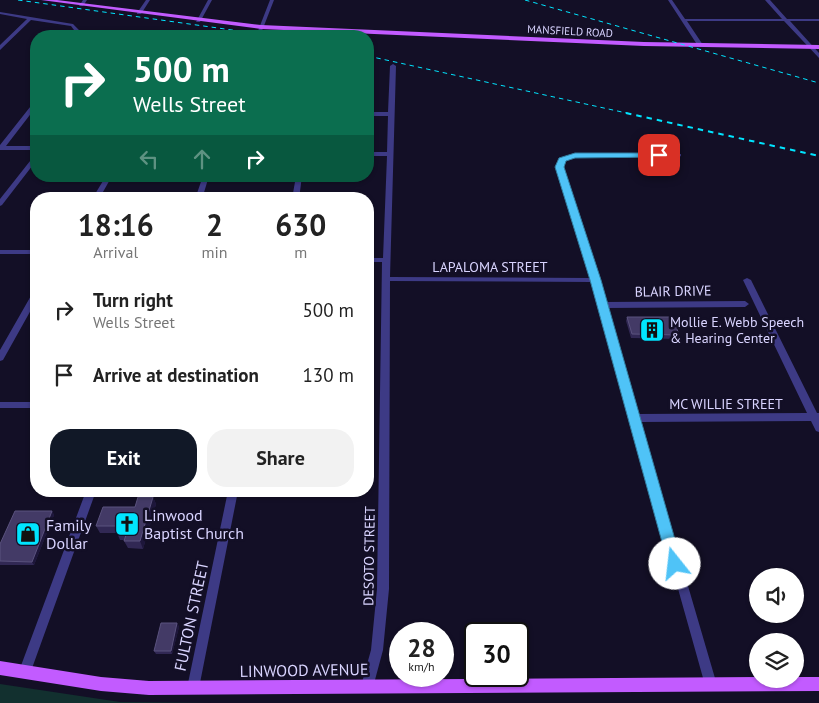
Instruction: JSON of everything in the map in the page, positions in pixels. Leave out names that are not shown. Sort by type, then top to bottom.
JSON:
[{"type":"main road","name":"MANSFIELD ROAD","points":[[44,0],[83,2],[139,13],[198,21],[320,30]]},
{"type":"main road","name":"MANSFIELD ROAD","points":[[374,32],[700,45],[819,47]]},
{"type":"main road","name":"LINWOOD AVENUE","points":[[0,668],[124,686],[193,688],[819,684]]},
{"type":"street","points":[[139,13],[148,0]]},
{"type":"street","points":[[198,21],[210,0]]},
{"type":"street","points":[[261,30],[272,0]]},
{"type":"street","points":[[669,0],[700,45]]},
{"type":"street","points":[[767,0],[819,56]]},
{"type":"street","points":[[0,13],[76,27],[77,30]]},
{"type":"street","points":[[0,48],[29,19]]},
{"type":"street","points":[[683,20],[819,20]]},
{"type":"street","name":"DESOTO STREET","points":[[367,686],[377,650],[382,589],[385,279],[392,114],[392,66]]},
{"type":"street","points":[[0,148],[30,110]]},
{"type":"street","points":[[374,114],[392,114]]},
{"type":"street","points":[[0,148],[30,148]]},
{"type":"street","points":[[374,154],[390,154]]},
{"type":"street","points":[[679,155],[580,155],[562,160],[560,167],[595,280],[710,685]]},
{"type":"street","points":[[0,204],[30,165]]},
{"type":"street","points":[[0,252],[30,252]]},
{"type":"street","points":[[374,260],[386,260]]},
{"type":"street","name":"LAPALOMA STREET","points":[[385,279],[595,280]]},
{"type":"street","points":[[747,280],[816,417],[819,428]]},
{"type":"street","name":"BLAIR DRIVE","points":[[602,305],[745,304]]},
{"type":"street","points":[[0,358],[30,305]]},
{"type":"street","points":[[0,405],[30,405]]},
{"type":"street","name":"MC WILLIE STREET","points":[[634,418],[816,417]]},
{"type":"street","points":[[25,671],[89,497]]},
{"type":"street","name":"FULTON STREET","points":[[193,688],[232,497]]},
{"type":"green space","points":[[0,684],[120,702],[212,703],[0,703]]},
{"type":"building","name":"Mollie E. Webb Speech & Hearing Center","points":[[627,317],[673,317],[679,335],[632,334]]},
{"type":"building","name":"Linwood Baptist Church","points":[[138,497],[153,497],[140,541],[124,541],[127,532],[117,532],[119,526],[96,526],[103,507],[135,507]]},
{"type":"building","name":"Family Dollar","points":[[15,511],[52,511],[32,562],[0,561],[0,544]]},
{"type":"building","points":[[161,623],[177,623],[171,651],[154,651]]},
{"type":"railway","points":[[18,0],[232,30]]},
{"type":"railway","points":[[525,0],[819,83]]},
{"type":"railway","points":[[374,57],[631,114]]},
{"type":"railway","points":[[626,113],[819,156]]},
{"type":"place","name":"Mollie E. Webb Speech & Hearing Center","points":[[652,330]]},
{"type":"place","name":"Linwood Baptist Church","points":[[127,524]]},
{"type":"place","name":"Family Dollar","points":[[28,534]]},
{"type":"route","points":[[659,155],[575,155],[562,160],[560,167],[595,280],[675,564]]}]
